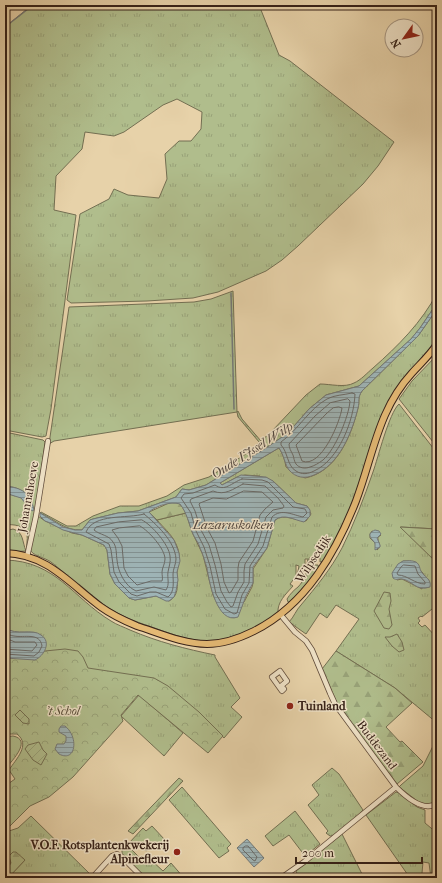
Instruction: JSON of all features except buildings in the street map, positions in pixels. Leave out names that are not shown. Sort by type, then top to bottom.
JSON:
[{"type":"main road","name":"Wilpsedijk","points":[[5,553],[27,557],[44,563],[58,571],[101,607],[137,626],[190,642],[208,644],[245,636],[264,626],[280,614],[311,584],[335,546],[356,501],[388,408],[401,386],[437,344]]},
{"type":"street","name":"Johannahoeve","points":[[27,557],[36,516],[48,441]]},
{"type":"street","name":"Buddezand","points":[[280,614],[295,632],[312,648],[330,693],[344,718],[396,787],[422,806],[431,807],[437,803]]},
{"type":"street","points":[[281,878],[310,858],[396,787]]},
{"type":"street","points":[[92,878],[112,856],[117,854],[121,856],[143,878]]},
{"type":"green space","points":[[32,5],[259,5],[279,55],[290,61],[394,142],[378,166],[363,184],[298,246],[266,271],[218,292],[193,298],[71,303],[67,300],[80,214],[109,199],[114,189],[128,195],[159,198],[167,179],[165,154],[179,141],[191,141],[201,129],[202,112],[177,99],[163,105],[124,132],[114,136],[85,132],[82,149],[56,176],[54,210],[76,215],[51,409],[46,436],[42,437],[5,430],[5,27]]},
{"type":"green space","points":[[233,291],[237,412],[54,441],[49,444],[69,307],[194,302],[211,299]]},
{"type":"green space","points":[[437,293],[437,303],[411,339],[359,386],[326,395],[309,409],[288,433],[206,485],[189,490],[182,489],[176,497],[138,511],[118,513],[90,520],[82,530],[65,527],[40,513],[41,512],[67,526],[76,526],[93,516],[120,506],[139,506],[167,496],[184,485],[209,477],[249,452],[272,431],[306,395],[320,384],[346,385],[354,383],[362,378],[417,324]]},
{"type":"green space","points":[[437,309],[437,339],[427,353],[402,381],[355,498],[325,561],[320,562],[320,558],[309,558],[309,564],[306,568],[308,559],[305,559],[305,567],[298,577],[299,566],[296,565],[296,576],[290,584],[293,586],[280,602],[278,613],[261,624],[252,629],[222,640],[202,641],[170,634],[118,614],[94,597],[51,562],[31,551],[30,549],[38,516],[45,521],[72,533],[82,535],[104,545],[107,550],[110,574],[115,584],[129,598],[135,600],[156,596],[169,601],[175,596],[176,592],[179,554],[173,539],[157,520],[186,513],[192,532],[203,555],[213,595],[219,607],[225,614],[244,602],[252,587],[253,569],[267,548],[275,520],[286,517],[306,521],[311,514],[307,506],[296,503],[273,481],[259,476],[245,475],[237,477],[222,485],[220,483],[279,448],[284,457],[286,467],[305,478],[325,469],[334,461],[346,441],[355,419],[362,391],[418,336]]},
{"type":"green space","points":[[437,355],[437,364],[435,362],[434,364],[437,368],[437,447],[399,399],[412,381]]},
{"type":"green space","points":[[399,404],[437,453],[437,529],[401,527],[437,563],[437,618],[433,614],[436,612],[432,609],[422,617],[421,616],[418,618],[420,621],[418,623],[422,627],[425,625],[437,638],[437,723],[395,688],[336,651],[359,619],[336,605],[327,618],[320,613],[306,634],[289,622],[328,571],[338,556],[351,530],[373,472],[391,416]],"holes":[[[372,531],[381,535],[378,537],[380,547],[377,550],[375,543],[370,538]],[[403,561],[411,561],[423,573],[422,589],[402,579],[397,580],[396,567]]]},
{"type":"green space","points":[[238,411],[242,419],[261,441],[259,442],[238,417]]},
{"type":"green space","points":[[5,432],[43,440],[45,442],[35,516],[27,549],[27,535],[24,529],[15,525],[5,525],[5,493],[21,497],[32,511],[34,509],[24,492],[16,488],[5,486]]},
{"type":"green space","points":[[169,503],[179,504],[186,513],[157,520],[149,512]]},
{"type":"green space","points":[[400,527],[437,529],[437,563]]},
{"type":"green space","points":[[13,529],[17,530],[21,535],[26,551],[5,552],[5,531]]},
{"type":"green space","points":[[5,560],[23,562],[38,567],[51,574],[63,582],[98,612],[118,625],[162,642],[215,655],[240,698],[231,707],[242,717],[224,738],[193,708],[5,658],[16,633],[5,628]]},
{"type":"green space","points":[[318,565],[319,568],[317,573],[291,602],[288,602],[287,599],[289,595],[298,587],[311,567]]},
{"type":"green space","points":[[384,592],[390,593],[391,601],[389,609],[392,625],[389,629],[384,628],[374,611]]},
{"type":"green space","points":[[397,634],[402,642],[404,650],[399,652],[385,637],[390,637]]},
{"type":"green space","name":"'t Schol","points":[[65,649],[78,651],[83,657],[88,668],[154,678],[168,686],[199,712],[223,736],[208,753],[138,695],[121,715],[123,721],[73,777],[49,797],[30,806],[5,831],[5,786],[15,779],[9,770],[21,752],[23,743],[17,734],[5,734],[5,655]]},
{"type":"green space","points":[[336,651],[395,688],[412,703],[386,727],[400,742],[402,741],[423,762],[397,784],[337,703],[322,669]]},
{"type":"green space","points":[[139,695],[183,733],[164,756],[121,716]]},
{"type":"green space","points":[[20,710],[29,719],[29,724],[23,723],[15,715]]},
{"type":"green space","points":[[13,736],[19,738],[21,746],[15,757],[5,769],[5,737]]},
{"type":"green space","points":[[437,738],[437,801],[429,805],[420,803],[399,787],[423,766]]},
{"type":"green space","points":[[39,742],[47,754],[41,765],[33,760],[25,749],[28,745]]},
{"type":"green space","points":[[332,768],[339,774],[363,810],[333,836],[330,836],[326,833],[328,831],[308,805],[319,795],[312,785]]},
{"type":"green space","points":[[179,778],[183,781],[133,834],[128,831]]},
{"type":"green space","points":[[182,787],[231,844],[227,848],[229,851],[219,858],[169,800]]},
{"type":"green space","points":[[396,792],[400,793],[417,807],[425,810],[425,823],[437,833],[437,878],[431,878],[429,863],[423,862],[422,873],[427,878],[410,878],[366,815]]},
{"type":"green space","points":[[295,811],[320,844],[305,856],[289,835],[273,846],[265,836]]},
{"type":"green space","points":[[31,816],[92,876],[90,878],[8,878],[25,860],[13,852],[11,854],[11,862],[5,872],[5,835],[9,831],[18,828]]},
{"type":"green space","points":[[152,826],[165,840],[166,844],[159,850],[154,845],[146,851],[138,844],[134,848],[129,843],[143,828],[146,831]]},
{"type":"green space","points":[[342,834],[364,878],[299,878],[296,871]]},
{"type":"green space","points":[[127,845],[146,864],[151,860],[163,871],[171,863],[184,878],[145,878],[122,854],[122,850]]},
{"type":"green space","points":[[13,852],[16,852],[25,860],[8,878],[5,878],[5,872],[11,863],[9,856]]},
{"type":"water","name":"Lazaruskolken","points":[[437,303],[437,309],[418,336],[362,391],[359,406],[348,438],[331,464],[314,475],[301,477],[295,475],[289,470],[279,448],[220,483],[222,485],[241,475],[266,477],[273,481],[296,503],[307,506],[310,510],[310,516],[304,522],[285,517],[275,520],[267,548],[253,567],[253,583],[238,617],[231,618],[225,615],[219,608],[212,591],[207,568],[199,544],[180,504],[172,503],[163,505],[149,512],[174,540],[179,553],[180,561],[177,572],[178,580],[176,591],[174,597],[169,601],[156,596],[135,600],[129,598],[115,584],[110,574],[107,550],[104,545],[82,535],[63,530],[45,521],[40,516],[40,513],[63,527],[82,530],[90,520],[118,513],[138,511],[176,497],[182,489],[189,490],[206,485],[288,433],[309,409],[326,395],[359,386],[411,339]]},
{"type":"water","points":[[5,486],[16,488],[28,495],[34,510],[32,511],[21,498],[5,493]]},
{"type":"water","points":[[375,530],[379,531],[381,534],[377,538],[380,547],[375,550],[375,543],[370,535]]},
{"type":"water","points":[[403,561],[416,562],[422,573],[429,580],[430,587],[421,588],[406,580],[393,578],[392,573],[398,564]]},
{"type":"water","points":[[5,628],[14,631],[33,632],[41,635],[46,641],[46,649],[35,660],[5,658]]},
{"type":"water","points":[[61,726],[65,726],[74,742],[72,752],[65,756],[59,754],[55,749],[57,744],[64,744],[66,741],[66,736],[59,732]]},
{"type":"water","points":[[247,839],[264,858],[254,867],[237,848]]},
{"type":"waterway","points":[[5,27],[33,5]]},
{"type":"waterway","points":[[231,293],[234,409]]},
{"type":"place","name":"Tuinland","points":[[290,706]]},
{"type":"place","name":"V.O.F. Rotsplantenkwekerij Alpinefleur","points":[[177,852]]},
{"type":"water label","name":"Oude IJssel Wilp","points":[[252,450]]}]
